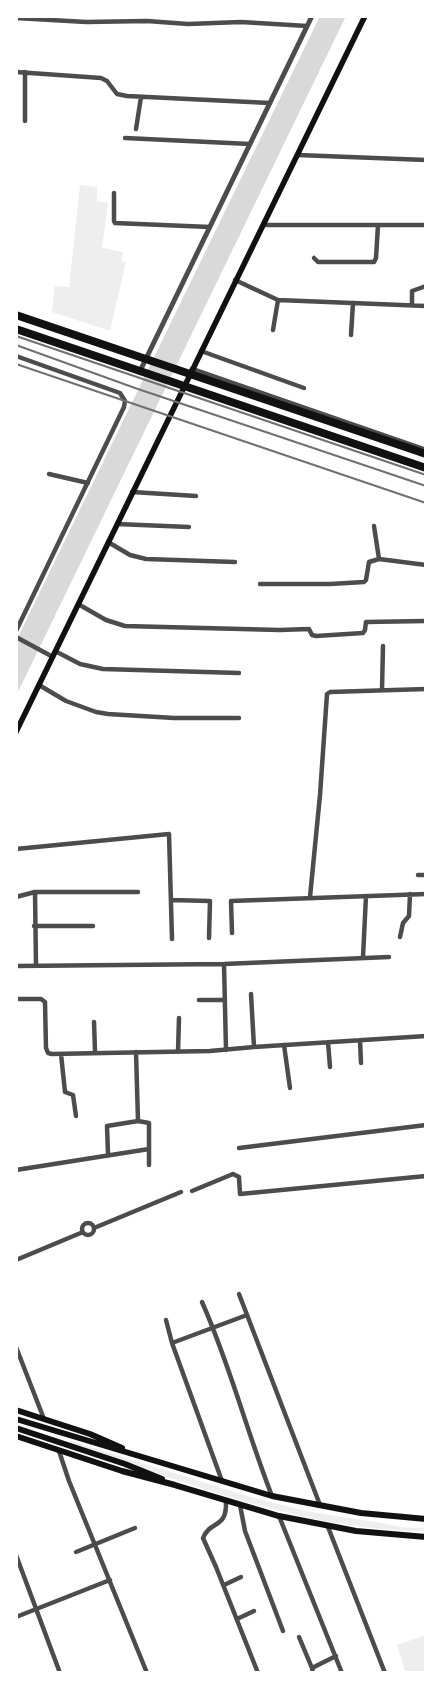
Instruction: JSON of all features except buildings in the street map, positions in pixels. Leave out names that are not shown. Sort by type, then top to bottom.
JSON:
[{"type":"highway","points":[[16,315],[426,454]]},
{"type":"highway","points":[[16,329],[426,468]]},
{"type":"main road","points":[[16,732],[200,351],[264,225],[365,16]]},
{"type":"main road","points":[[16,1410],[90,1434],[134,1454]]},
{"type":"main road","points":[[16,1419],[272,1496],[378,1515],[426,1518]]},
{"type":"main road","points":[[16,1428],[125,1464],[175,1485]]},
{"type":"main road","points":[[16,1436],[130,1474],[175,1485],[279,1516],[328,1527],[426,1537]]},
{"type":"street","points":[[214,16],[214,23]]},
{"type":"street","points":[[241,16],[241,22]]},
{"type":"street","points":[[141,369],[312,16]]},
{"type":"street","points":[[16,18],[62,18],[188,24],[241,22],[307,26]]},
{"type":"street","points":[[16,72],[101,78],[107,81],[117,94],[141,97],[270,103]]},
{"type":"street","points":[[24,121],[26,72]]},
{"type":"street","points":[[136,129],[141,97]]},
{"type":"street","points":[[124,138],[250,144]]},
{"type":"street","points":[[298,155],[426,160]]},
{"type":"street","points":[[114,193],[115,223],[210,227]]},
{"type":"street","points":[[264,225],[426,225]]},
{"type":"street","points":[[314,258],[318,262],[374,262],[376,258],[378,225]]},
{"type":"street","points":[[235,280],[278,300],[426,306]]},
{"type":"street","points":[[412,305],[412,291],[426,286]]},
{"type":"street","points":[[273,330],[278,300]]},
{"type":"street","points":[[351,335],[354,303]]},
{"type":"street","points":[[200,351],[304,388]]},
{"type":"street","points":[[16,356],[120,393],[125,401],[124,407],[88,483],[16,631]]},
{"type":"street","points":[[192,369],[426,450]]},
{"type":"street","points":[[49,474],[88,483]]},
{"type":"street","points":[[132,492],[196,496]]},
{"type":"street","points":[[117,524],[189,527]]},
{"type":"street","points":[[374,526],[379,559]]},
{"type":"street","points":[[108,542],[130,555],[146,560],[236,562]]},
{"type":"street","points":[[260,584],[364,582],[369,562],[379,559],[426,565]]},
{"type":"street","points":[[78,604],[118,625],[280,630],[304,628],[309,629],[312,635],[316,636],[363,633],[366,622],[426,620]]},
{"type":"street","points":[[17,637],[40,650],[80,664],[103,669],[239,673]]},
{"type":"street","points":[[382,690],[383,646]]},
{"type":"street","points":[[39,685],[66,701],[96,712],[108,714],[174,718],[239,718]]},
{"type":"street","points":[[310,898],[327,694],[330,692],[426,689]]},
{"type":"street","points":[[16,849],[169,834],[172,939]]},
{"type":"street","points":[[418,875],[426,875]]},
{"type":"street","points":[[16,897],[35,892],[138,892]]},
{"type":"street","points":[[35,892],[36,966]]},
{"type":"street","points":[[400,937],[403,923],[408,916],[410,894]]},
{"type":"street","points":[[232,933],[231,901],[426,894]]},
{"type":"street","points":[[363,957],[366,896]]},
{"type":"street","points":[[171,900],[210,901],[209,938]]},
{"type":"street","points":[[34,926],[92,926]]},
{"type":"street","points":[[16,966],[224,964],[389,957]]},
{"type":"street","points":[[224,964],[226,1050]]},
{"type":"street","points":[[251,994],[254,1047]]},
{"type":"street","points":[[16,999],[41,999],[46,1002],[46,1048],[48,1053],[52,1054],[210,1052],[254,1047],[426,1036]]},
{"type":"street","points":[[200,1000],[225,1000]]},
{"type":"street","points":[[178,1018],[178,1052]]},
{"type":"street","points":[[94,1022],[95,1052]]},
{"type":"street","points":[[360,1040],[361,1063]]},
{"type":"street","points":[[328,1042],[330,1068]]},
{"type":"street","points":[[284,1045],[290,1088]]},
{"type":"street","points":[[136,1052],[138,1121]]},
{"type":"street","points":[[61,1054],[66,1092],[73,1095],[76,1116]]},
{"type":"street","points":[[108,1154],[107,1126],[138,1121],[149,1123],[149,1165]]},
{"type":"street","points":[[239,1148],[426,1125]]},
{"type":"street","points":[[16,1170],[108,1154],[150,1150]]},
{"type":"street","points":[[192,1191],[233,1174],[239,1177],[240,1194],[426,1176]]},
{"type":"street","points":[[16,1260],[83,1232],[89,1235],[94,1232],[94,1228],[181,1192]]},
{"type":"street","points":[[83,1232],[83,1226],[86,1224],[92,1224],[94,1228]]},
{"type":"street","points":[[239,1294],[320,1506]]},
{"type":"street","points":[[202,1302],[214,1328],[255,1453],[272,1496]]},
{"type":"street","points":[[172,1343],[247,1315]]},
{"type":"street","points":[[166,1320],[172,1343],[222,1481]]},
{"type":"street","points":[[16,1347],[44,1419]]},
{"type":"street","points":[[58,1450],[148,1673]]},
{"type":"street","points":[[226,1501],[226,1513],[223,1519],[208,1530],[203,1538],[224,1585],[258,1673]]},
{"type":"street","points":[[240,1505],[245,1531],[283,1631]]},
{"type":"street","points":[[279,1516],[342,1673]]},
{"type":"street","points":[[328,1527],[385,1673]]},
{"type":"street","points":[[76,1552],[135,1528]]},
{"type":"street","points":[[16,1555],[60,1673]]},
{"type":"street","points":[[224,1585],[241,1577]]},
{"type":"street","points":[[16,1617],[110,1580]]},
{"type":"street","points":[[237,1619],[254,1611]]},
{"type":"street","points":[[299,1637],[312,1670],[336,1656]]},
{"type":"shaded area","points":[[320,16],[346,16],[16,696],[16,641]]},
{"type":"shaded area","points":[[80,185],[97,187],[97,201],[108,203],[102,248],[123,252],[121,261],[126,262],[110,331],[52,312],[55,286],[69,287]]},
{"type":"shaded area","points":[[71,1441],[254,1498],[306,1511],[400,1527],[426,1528],[426,1531],[380,1529],[335,1523],[245,1502],[70,1443]]},
{"type":"shaded area","points":[[426,1635],[426,1673],[406,1673],[397,1645]]},
{"type":"railway","points":[[16,336],[426,475]]},
{"type":"railway","points":[[16,345],[135,388],[426,486]]},
{"type":"railway","points":[[16,364],[426,503]]}]
